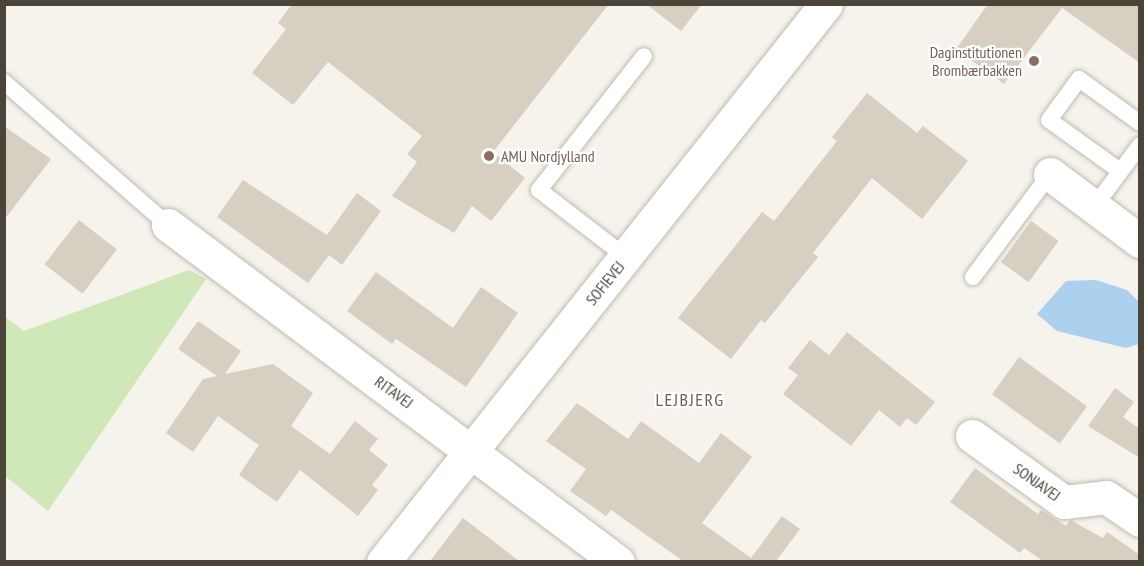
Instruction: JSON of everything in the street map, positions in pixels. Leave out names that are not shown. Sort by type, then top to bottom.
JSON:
[{"type":"street","name":"SOFIEVEJ","points":[[383,561],[826,4]]},
{"type":"street","points":[[1050,174],[1140,241]]},
{"type":"street","name":"RITAVEJ","points":[[168,225],[450,432],[470,451],[618,561]]},
{"type":"street","name":"SONJAVEJ","points":[[972,436],[1064,502],[1107,497],[1140,520]]},
{"type":"lane","points":[[626,257],[539,190],[644,56]]},
{"type":"lane","points":[[1120,171],[1049,120],[1078,79],[1140,123]]},
{"type":"lane","points":[[4,82],[168,225]]},
{"type":"lane","points":[[1094,207],[1140,145]]},
{"type":"lane","points":[[973,277],[1050,174]]},
{"type":"green space","points":[[189,270],[206,279],[48,511],[5,476],[5,317],[24,331]]},
{"type":"water","points":[[1096,280],[1127,290],[1139,302],[1139,344],[1126,348],[1057,331],[1037,314],[1066,281]]},
{"type":"building","points":[[292,4],[609,4],[493,152],[525,178],[491,221],[472,206],[454,233],[392,196],[417,162],[407,154],[422,136],[328,62],[293,105],[252,73],[286,29],[278,23]]},
{"type":"building","points":[[646,4],[702,4],[681,31]]},
{"type":"building","points":[[988,4],[1140,4],[1140,63],[1062,8],[1004,84],[956,49]]},
{"type":"building","points":[[867,93],[917,133],[923,126],[968,161],[922,219],[872,178],[813,253],[818,257],[765,323],[761,320],[731,359],[678,318],[762,212],[774,221],[837,141],[832,137]]},
{"type":"building","points":[[4,126],[51,159],[4,220]]},
{"type":"building","points":[[243,180],[327,235],[357,193],[381,211],[342,265],[329,255],[308,283],[217,217]]},
{"type":"building","points":[[79,220],[117,250],[82,294],[45,264]]},
{"type":"building","points":[[1031,221],[1059,241],[1029,282],[1001,262]]},
{"type":"building","points":[[376,272],[453,328],[481,287],[518,313],[466,387],[396,339],[392,344],[347,311]]},
{"type":"building","points":[[198,321],[241,351],[225,374],[273,364],[313,393],[291,426],[330,454],[355,421],[378,439],[369,450],[388,465],[372,485],[378,490],[358,516],[300,470],[277,502],[239,475],[259,445],[218,416],[193,452],[166,433],[203,379],[217,376],[178,349]]},
{"type":"building","points":[[847,332],[935,402],[916,425],[907,418],[900,427],[879,410],[851,446],[783,394],[798,375],[788,368],[810,340],[829,355]]},
{"type":"building","points":[[1019,357],[1087,406],[1060,444],[992,394]]},
{"type":"building","points":[[1115,388],[1134,402],[1123,417],[1140,429],[1140,458],[1088,426]]},
{"type":"building","points":[[577,403],[628,439],[641,421],[699,463],[721,433],[752,457],[702,523],[751,558],[782,516],[800,529],[776,561],[683,561],[611,510],[606,516],[570,491],[586,469],[546,441]]},
{"type":"building","points":[[975,468],[1038,514],[1041,510],[1066,526],[1070,520],[1103,538],[1107,532],[1140,555],[1140,561],[1043,561],[1024,548],[1020,553],[950,502]]},
{"type":"building","points":[[463,518],[519,561],[430,561]]},
{"type":"place","name":"Daginstitutionen Brombærbakken","points":[[1034,61]]},
{"type":"place","name":"AMU Nordjylland","points":[[489,156]]},
{"type":"district","name":"LEJBJERG","points":[[690,400]]}]
